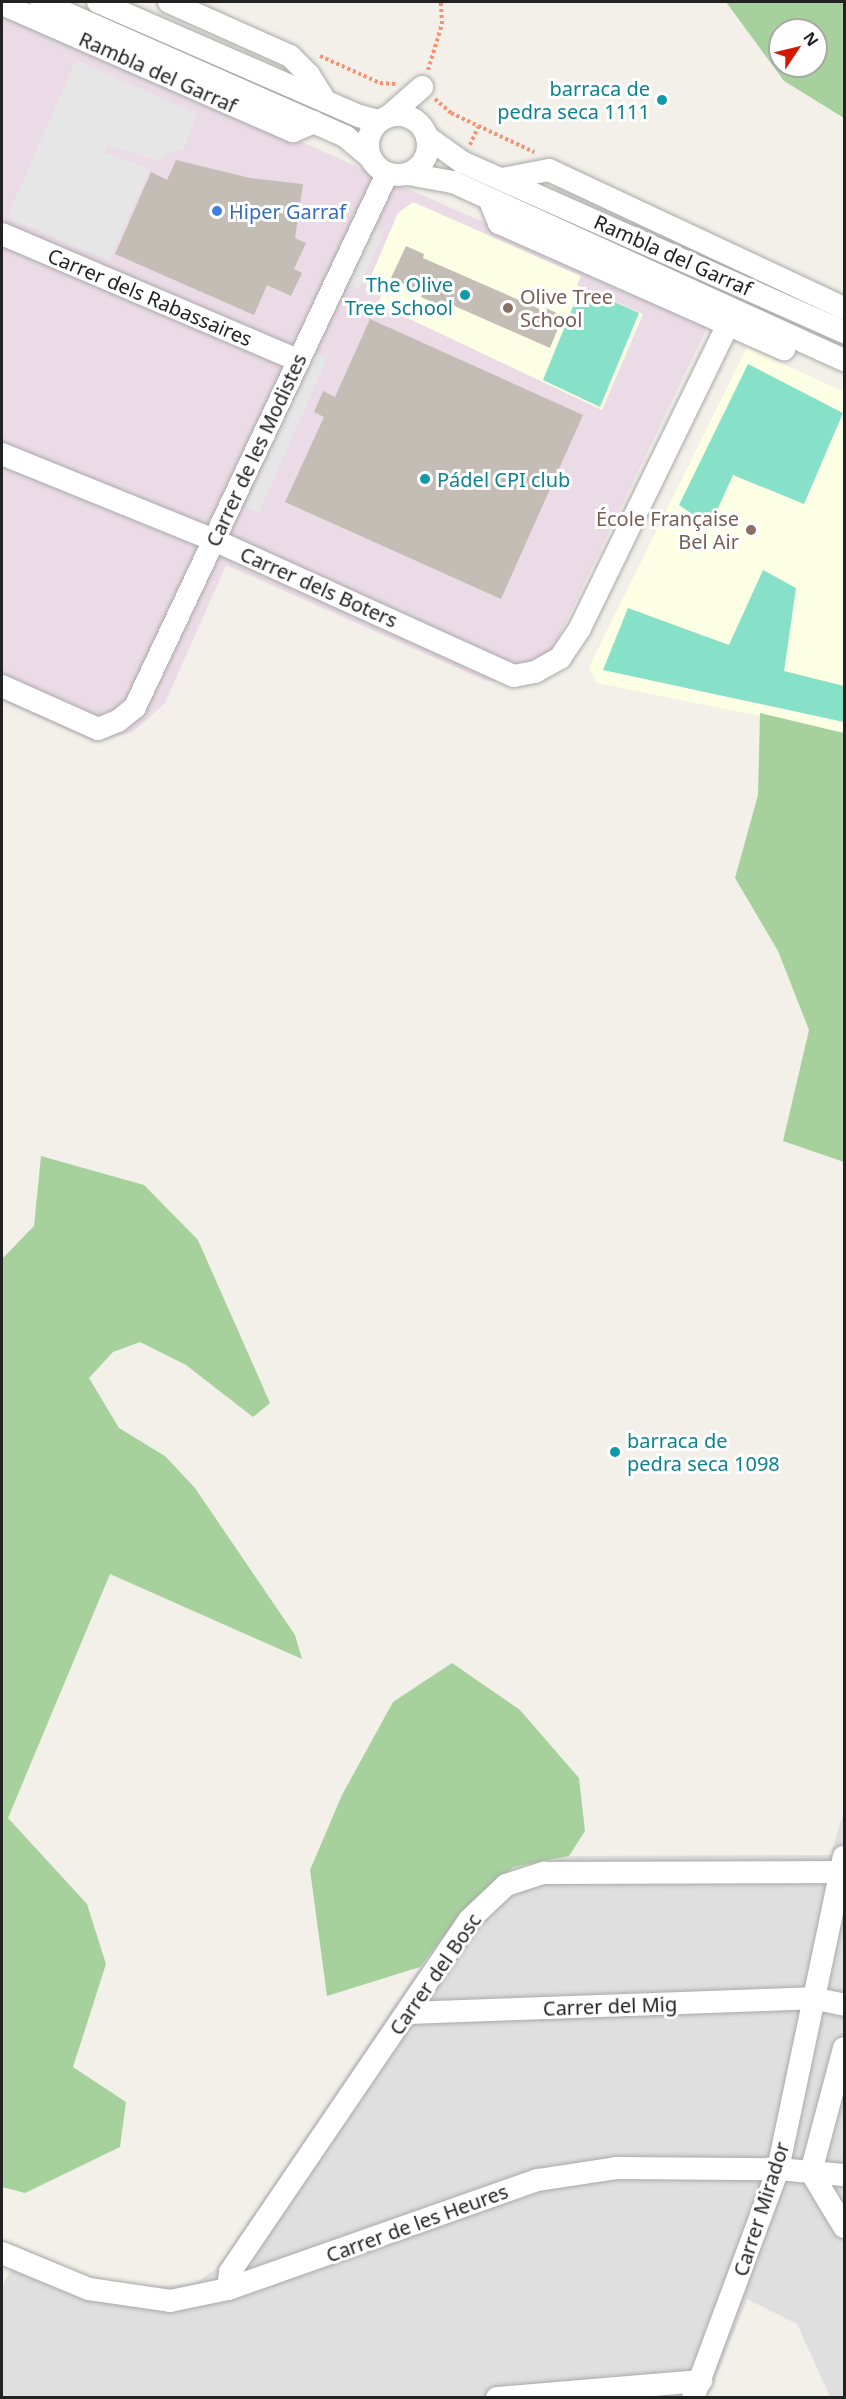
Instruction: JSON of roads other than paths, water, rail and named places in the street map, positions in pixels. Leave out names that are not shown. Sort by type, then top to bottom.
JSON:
[{"type":"street","name":"Rambla del Garraf","points":[[41,2],[345,136],[370,157]]},
{"type":"street","name":"Rambla del Garraf","points":[[98,2],[325,101],[384,118]]},
{"type":"street","points":[[169,2],[291,56],[309,75],[325,101]]},
{"type":"street","name":"Rambla del Garraf","points":[[2,4],[293,131],[314,122]]},
{"type":"street","points":[[422,87],[419,113],[428,148],[423,163],[398,174],[370,157],[368,141],[384,118],[422,87]]},
{"type":"street","points":[[384,118],[403,115],[425,132]]},
{"type":"street","name":"Rambla del Garraf","points":[[425,132],[462,162],[844,332]]},
{"type":"street","name":"Rambla del Garraf","points":[[502,179],[549,170],[844,308]]},
{"type":"street","name":"Rambla del Garraf","points":[[398,174],[453,182],[490,201],[844,360]]},
{"type":"street","name":"Carrer de les Modistes","points":[[2,686],[98,729],[118,721],[135,707],[298,360],[398,174]]},
{"type":"street","points":[[490,201],[499,223],[727,326],[791,352],[809,344]]},
{"type":"street","name":"Carrer dels Rabassaires","points":[[2,234],[298,360]]},
{"type":"street","name":"Carrer dels Boters","points":[[2,454],[214,540],[514,676],[535,672],[560,658],[580,628],[727,326]]},
{"type":"street","name":"Carrer Mirador","points":[[697,2389],[778,2169],[812,1998],[843,1867]]},
{"type":"street","name":"Carrer del Bosc","points":[[228,2289],[230,2272],[469,1920],[506,1885],[544,1873],[843,1867]]},
{"type":"street","name":"Carrer del Mig","points":[[408,2013],[812,1998],[844,2005]]},
{"type":"street","points":[[844,2048],[811,2172],[844,2227]]},
{"type":"street","name":"Carrer de les Heures","points":[[2,2253],[89,2289],[170,2301],[228,2289],[538,2180],[616,2168],[778,2169],[844,2175]]},
{"type":"street","points":[[497,2397],[697,2389]]},
{"type":"place","name":"barraca de pedra seca 1111","points":[[662,100]]},
{"type":"place","name":"Hiper Garraf","points":[[217,211]]},
{"type":"place","name":"The Olive Tree School","points":[[465,295]]},
{"type":"place","name":"Olive Tree School","points":[[508,308]]},
{"type":"place","name":"Pádel CPI club","points":[[425,479]]},
{"type":"place","name":"École Française Bel Air","points":[[751,530]]},
{"type":"place","name":"barraca de pedra seca 1098","points":[[615,1452]]}]
